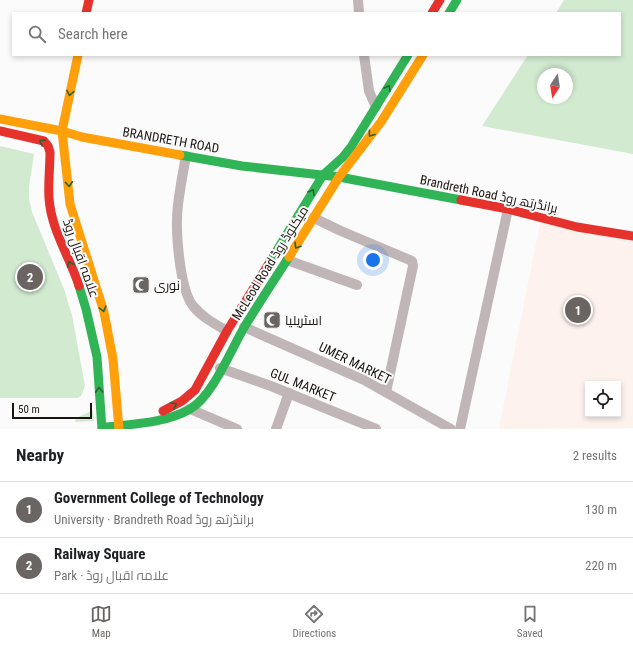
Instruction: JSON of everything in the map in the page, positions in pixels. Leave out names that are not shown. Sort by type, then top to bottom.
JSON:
[{"type":"main road","points":[[86,12],[89,0]]},
{"type":"main road","points":[[433,12],[440,0]]},
{"type":"main road","points":[[450,12],[458,0]]},
{"type":"main road","name":"علامہ اقبال روڈ","points":[[78,56],[62,131],[70,204],[100,299],[113,359],[119,424]]},
{"type":"main road","name":"McLeod Road میکلوڈ روڈ","points":[[119,424],[160,412],[175,405],[195,390],[227,331],[323,175],[343,157],[407,56]]},
{"type":"main road","name":"McLeod Road میکلوڈ روڈ","points":[[101,425],[152,422],[190,409],[202,399],[213,383],[220,368],[244,328],[339,177],[381,122],[422,56]]},
{"type":"main road","name":"BRANDRETH ROAD","points":[[0,119],[62,131],[82,137],[242,166],[339,177]]},
{"type":"main road","name":"علامہ اقبال روڈ","points":[[0,131],[44,141],[48,146],[50,158],[49,199],[52,218],[78,283],[86,310],[97,358],[101,425]]},
{"type":"main road","name":"Brandreth Road برانڈرتھ روڈ","points":[[339,177],[508,209],[577,227],[633,236]]},
{"type":"street","points":[[358,0],[359,12]]},
{"type":"street","points":[[364,56],[369,91],[376,107]]},
{"type":"street","points":[[186,156],[177,206],[179,256],[183,286],[192,305],[205,317],[227,331]]},
{"type":"street","points":[[460,429],[508,209]]},
{"type":"street","points":[[314,218],[412,261],[413,266],[386,392]]},
{"type":"street","points":[[287,260],[357,285]]},
{"type":"street","name":"UMER MARKET","points":[[244,328],[349,373],[451,429]]},
{"type":"street","name":"GUL MARKET","points":[[220,368],[289,393],[376,429]]},
{"type":"street","points":[[276,429],[289,393]]},
{"type":"street","points":[[190,409],[238,429]]},
{"type":"shaded area","points":[[541,218],[633,235],[633,428],[499,429]]},
{"type":"green space","points":[[564,0],[633,0],[633,154],[482,126],[527,56],[621,56],[621,12],[557,12]]},
{"type":"green space","points":[[0,146],[34,154],[29,187],[29,199],[32,212],[64,289],[72,315],[85,386],[81,396],[78,398],[0,398]]},
{"type":"green space","points":[[93,410],[94,421],[75,422],[76,418]]},
{"type":"traffic: fast","points":[[450,12],[457,0]]},
{"type":"traffic: fast","points":[[268,265],[323,175],[343,157],[351,147],[407,56]]},
{"type":"traffic: fast","points":[[180,155],[242,166],[339,177],[461,200]]},
{"type":"traffic: fast","points":[[107,427],[139,424],[160,420],[181,414],[198,403],[214,383],[245,326],[289,257]]},
{"type":"traffic: fast","points":[[79,286],[97,357],[102,429]]},
{"type":"traffic: slow","points":[[78,56],[62,131],[82,137],[180,155]]},
{"type":"traffic: slow","points":[[289,257],[339,177],[381,122],[422,56]]},
{"type":"traffic: slow","points":[[0,119],[62,131],[70,204],[104,312],[113,359],[119,429]]},
{"type":"traffic: jam","points":[[86,12],[89,0]]},
{"type":"traffic: jam","points":[[433,12],[440,0]]},
{"type":"traffic: jam","points":[[0,131],[44,141],[48,146],[50,152],[50,210],[57,232],[79,286]]},
{"type":"traffic: jam","points":[[461,200],[508,209],[577,227],[633,236]]},
{"type":"traffic: jam","points":[[163,411],[182,401],[195,390],[227,331],[268,265]]},
{"type":"place","name":"Railway Square","points":[[30,277]]},
{"type":"place","name":"نوری","points":[[141,285]]},
{"type":"place","name":"Government College of Technology","points":[[578,310]]},
{"type":"place","name":"اسٹریلیا","points":[[272,320]]}]
